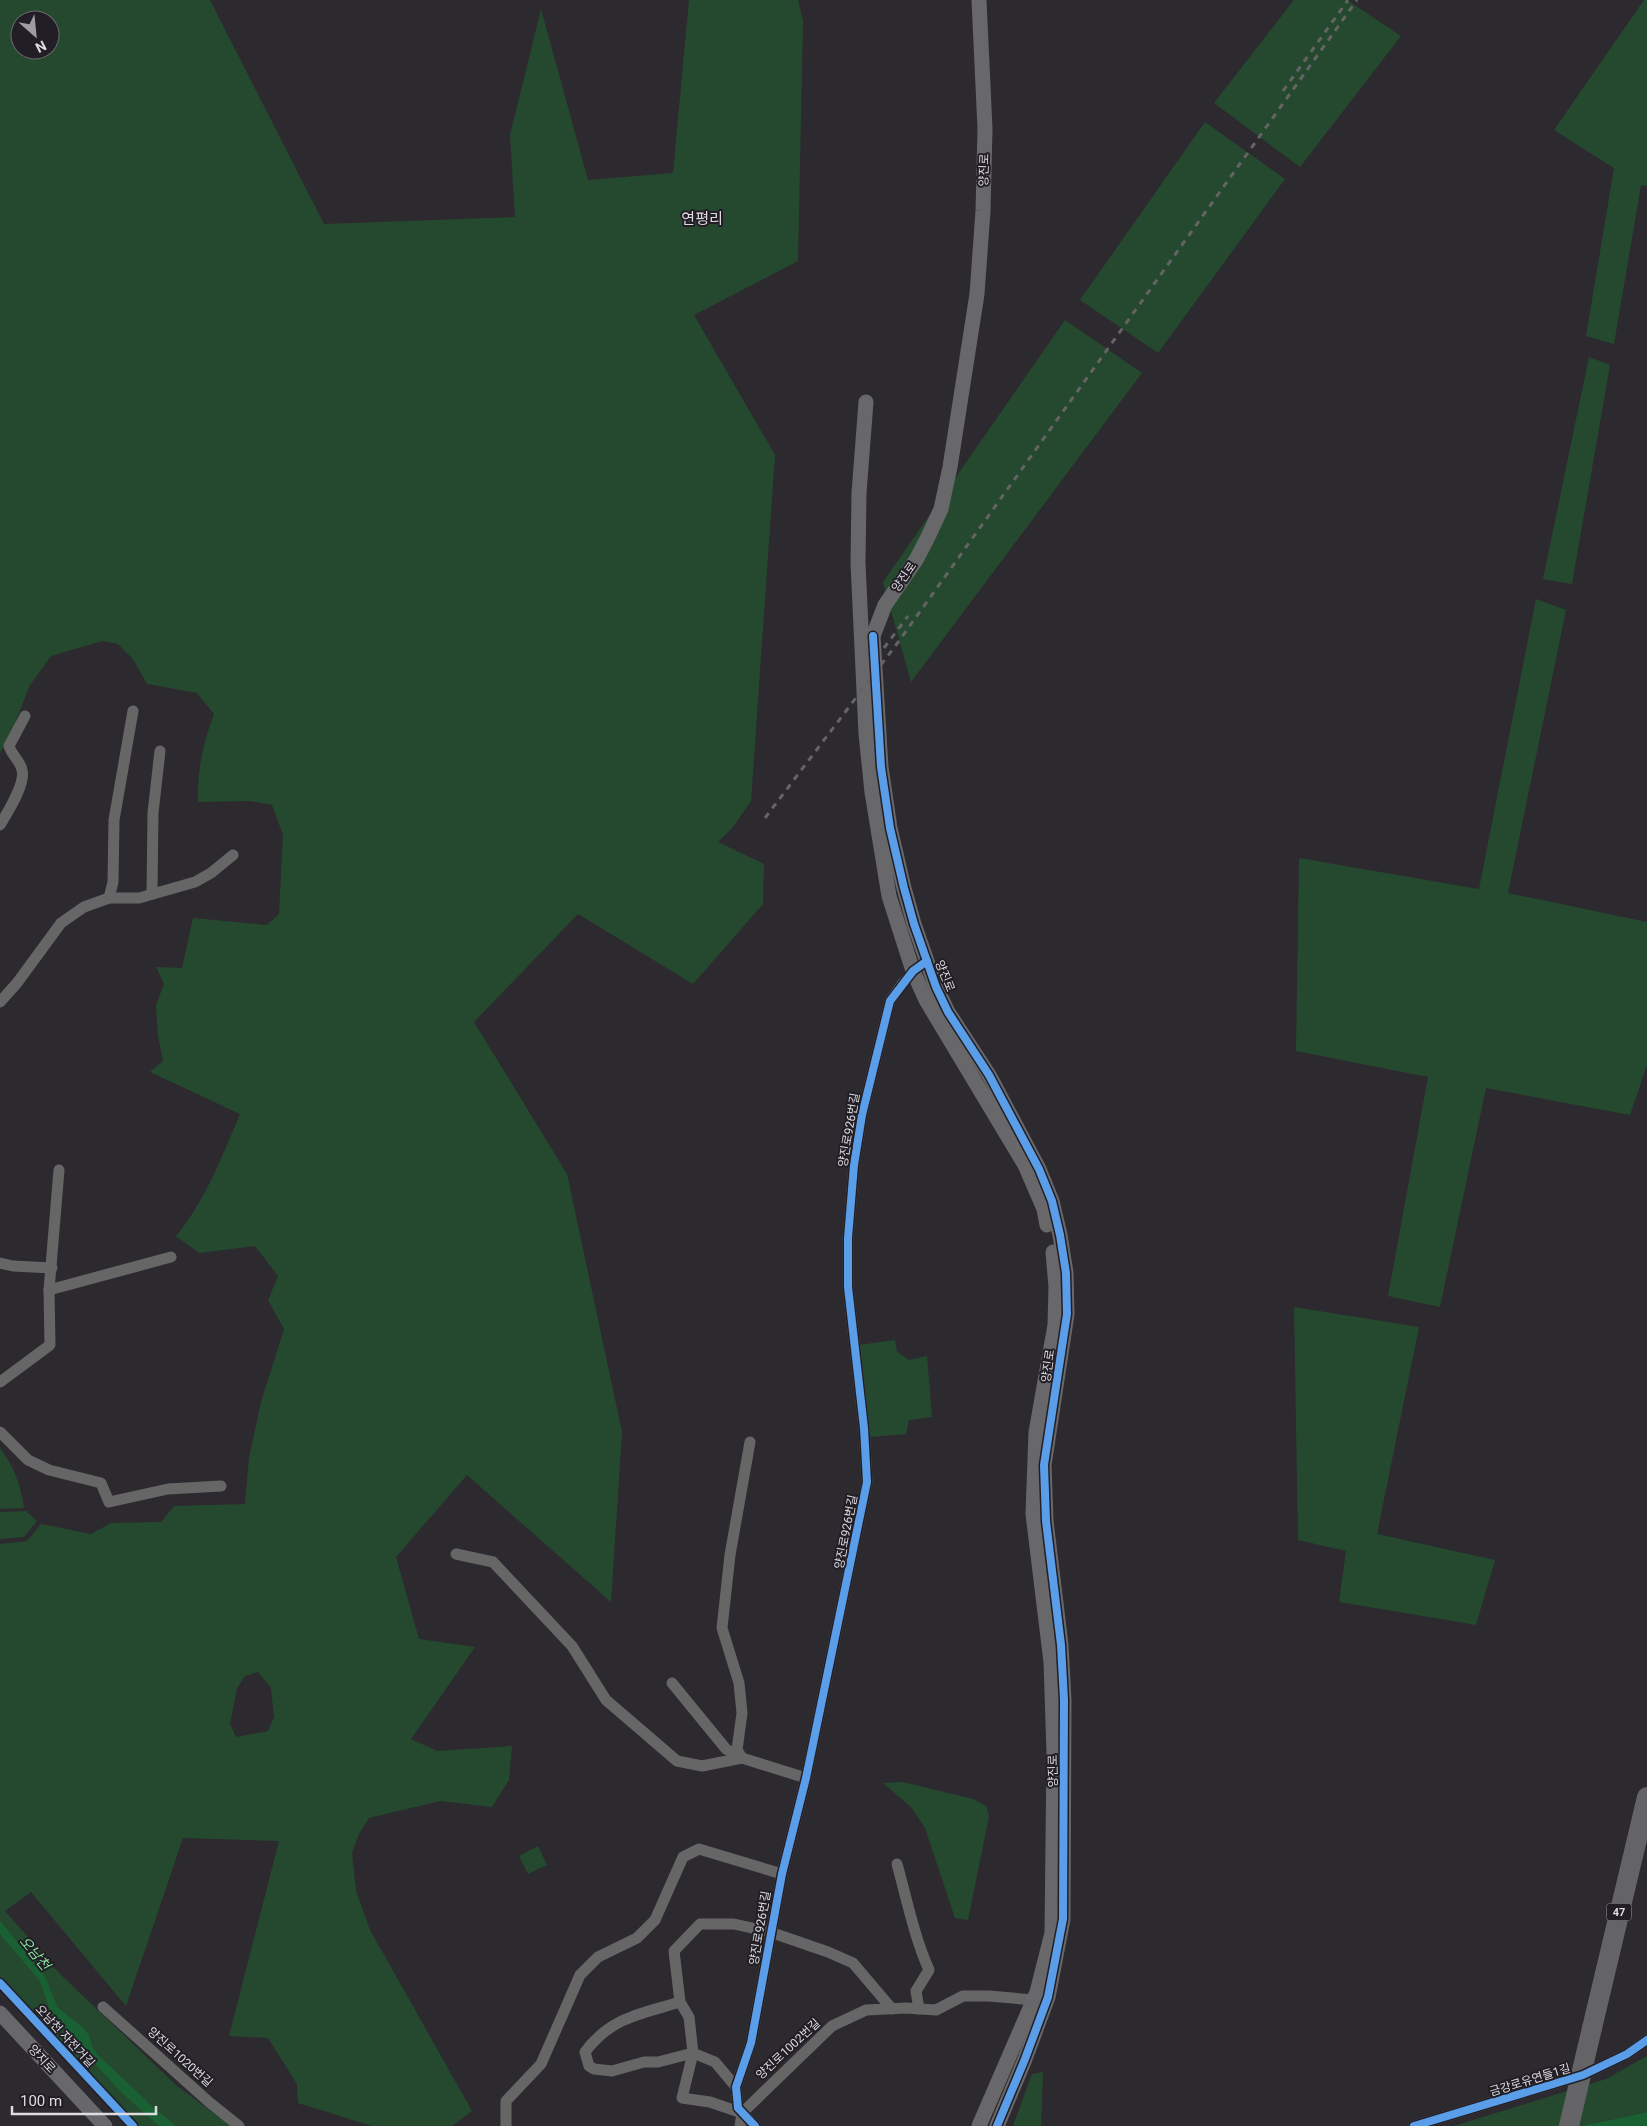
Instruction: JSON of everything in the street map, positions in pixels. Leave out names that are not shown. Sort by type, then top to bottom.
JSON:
[{"type":"highway","name":"47","points":[[1583,2126],[1599,2029],[1647,1797]]},
{"type":"highway","name":"47","points":[[1569,2126],[1599,2029],[1647,1851]]},
{"type":"main road","name":"양진로","points":[[862,629],[875,605],[906,560],[917,539],[930,509],[940,467],[966,295],[972,212],[975,129],[969,0]]},
{"type":"main road","name":"양진로","points":[[979,0],[985,129],[983,212],[977,294],[951,458],[938,516],[916,560],[885,605],[873,636],[881,767],[890,828],[904,888],[927,962],[948,1012],[989,1075],[1039,1169],[1052,1201],[1066,1273],[1067,1314],[1044,1465],[1046,1521],[1061,1645],[1064,1700],[1063,1919],[1048,1997],[997,2126]]},
{"type":"main road","name":"양진로","points":[[866,402],[859,493],[858,563],[866,734],[872,792],[889,896],[913,971],[926,1000],[1007,1132],[1025,1165],[1044,1209],[1053,1249],[1056,1288],[1055,1325],[1036,1432],[1033,1514],[1051,1662],[1054,1754],[1052,1933],[1045,1968],[1034,2000],[979,2126]]},
{"type":"main road","name":"양지로","points":[[0,2013],[105,2126]]},
{"type":"street","points":[[109,898],[113,882],[114,820],[133,711]]},
{"type":"street","points":[[0,825],[22,780],[23,771],[19,762],[11,755],[9,746],[25,716]]},
{"type":"street","points":[[152,894],[153,813],[160,752]]},
{"type":"street","points":[[0,1002],[17,983],[61,923],[84,907],[109,898],[139,898],[194,882],[211,873],[233,855]]},
{"type":"street","name":"양진로926번길","points":[[742,2113],[738,2108],[736,2087],[751,2043],[770,1932],[782,1874],[806,1778],[867,1482],[864,1428],[848,1287],[848,1238],[854,1165],[862,1115],[890,1001],[913,971],[927,962]]},
{"type":"street","points":[[0,1382],[50,1345],[49,1290],[59,1170]]},
{"type":"street","points":[[49,1290],[172,1257]]},
{"type":"street","points":[[0,1263],[13,1266],[52,1268]]},
{"type":"street","points":[[0,1432],[28,1460],[49,1470],[101,1483],[109,1502],[168,1488],[221,1486]]},
{"type":"street","points":[[742,1758],[737,1750],[742,1713],[739,1683],[722,1628],[730,1555],[750,1442]]},
{"type":"street","points":[[456,1554],[493,1562],[572,1646],[606,1700],[677,1761],[702,1766],[742,1758]]},
{"type":"street","points":[[672,1683],[726,1750],[742,1758],[806,1778]]},
{"type":"street","points":[[506,2126],[506,2100],[541,2064],[580,1975],[598,1957],[637,1938],[655,1920],[683,1857],[699,1848],[782,1874]]},
{"type":"street","points":[[897,1864],[914,1931],[929,1970],[916,1991],[919,2009]]},
{"type":"street","name":"양진로926번길","points":[[736,2087],[715,2062],[693,2053],[689,2017],[680,2002],[674,1950],[700,1924],[734,1924],[770,1932],[853,1962],[892,2009]]},
{"type":"street","name":"양진로1002번길","points":[[742,2113],[832,2026],[866,2010],[936,2010],[963,1996],[1034,2000]]},
{"type":"street","points":[[680,2002],[620,2020],[596,2037],[585,2052],[589,2066],[594,2069],[612,2071],[644,2062],[658,2062],[693,2053],[682,2098],[710,2102],[742,2113],[755,2126]]},
{"type":"street","name":"양진로1020번길","points":[[103,2007],[203,2097],[239,2126]]},
{"type":"street","name":"금강로유연들1길","points":[[1414,2126],[1583,2076],[1627,2054],[1647,2040]]},
{"type":"street","points":[[740,2126],[742,2113]]},
{"type":"shaded area","points":[[0,0],[210,0],[324,224],[515,217],[510,135],[541,9],[588,180],[673,173],[689,0],[798,0],[803,21],[798,261],[694,315],[775,455],[751,801],[733,827],[718,842],[764,864],[763,904],[693,984],[578,914],[474,1022],[567,1174],[622,1432],[611,1602],[467,1475],[396,1557],[419,1639],[475,1647],[411,1739],[437,1751],[512,1746],[509,1780],[492,1807],[440,1801],[369,1818],[359,1834],[352,1853],[356,1891],[370,1930],[472,2111],[452,2126],[372,2126],[298,2103],[297,2084],[268,2038],[229,2036],[279,1841],[183,1838],[126,2006],[31,1892],[5,1911],[59,1973],[177,2086],[231,2126],[138,2126],[0,1978],[0,1544],[27,1541],[41,1524],[91,1534],[111,1523],[161,1522],[174,1506],[245,1504],[249,1458],[261,1402],[284,1329],[268,1300],[278,1276],[255,1246],[199,1253],[176,1236],[205,1193],[240,1114],[150,1072],[163,1061],[158,1036],[156,1005],[164,984],[156,967],[182,968],[193,918],[267,925],[279,914],[283,835],[272,805],[249,801],[198,802],[202,757],[214,714],[197,693],[147,684],[133,659],[118,644],[102,641],[51,656],[30,685],[10,736],[0,753]],"holes":[[[258,1672],[271,1688],[274,1717],[268,1731],[236,1737],[230,1724],[237,1688],[245,1676]]]},
{"type":"shaded area","points":[[1294,0],[1347,0],[1401,36],[1300,167],[1214,103]]},
{"type":"shaded area","points":[[1644,0],[1647,0],[1647,186],[1641,185],[1614,344],[1586,336],[1614,168],[1554,130]]},
{"type":"shaded area","points":[[1205,122],[1285,179],[1158,353],[1080,300]]},
{"type":"shaded area","points":[[1065,320],[1142,373],[911,682],[883,582]]},
{"type":"shaded area","points":[[1589,357],[1610,365],[1572,584],[1543,579]]},
{"type":"shaded area","points":[[1536,599],[1566,610],[1508,893],[1647,922],[1647,1065],[1630,1115],[1486,1088],[1440,1307],[1388,1296],[1428,1077],[1296,1051],[1299,858],[1479,889]]},
{"type":"shaded area","points":[[1294,1307],[1419,1327],[1377,1534],[1495,1560],[1476,1625],[1339,1602],[1346,1551],[1298,1540]]},
{"type":"shaded area","points":[[895,1340],[897,1352],[909,1360],[927,1356],[932,1417],[909,1420],[906,1434],[869,1437],[859,1345]]},
{"type":"shaded area","points":[[0,1448],[16,1476],[24,1508],[0,1509]]},
{"type":"shaded area","points":[[26,1511],[37,1521],[24,1537],[0,1539],[0,1512]]},
{"type":"shaded area","points":[[903,1782],[973,1799],[986,1806],[989,1816],[968,1920],[955,1918],[925,1828],[911,1807],[883,1783]]},
{"type":"shaded area","points":[[538,1846],[547,1865],[528,1874],[519,1856]]},
{"type":"shaded area","name":"오남천","points":[[0,1921],[45,1976],[57,2007],[89,2035],[92,2047],[98,2055],[155,2109],[176,2126],[159,2126],[121,2092],[72,2039],[60,2020],[49,2008],[40,1981],[0,1934]]},
{"type":"shaded area","points":[[1647,2056],[1647,2112],[1581,2126],[1454,2126],[1606,2079]]},
{"type":"shaded area","points":[[1043,2072],[1041,2126],[1013,2126],[1032,2074]]},
{"type":"shaded area","points":[[1647,2112],[1647,2126],[1581,2126],[1638,2114]]},
{"type":"railway","points":[[1283,91],[1348,0]]},
{"type":"railway","points":[[765,818],[899,641],[1357,0]]},
{"type":"railway","points":[[884,648],[908,616]]},
{"type":"cycle path","points":[[873,636],[881,767],[890,828],[914,924],[936,987],[948,1012],[989,1075],[1039,1169],[1052,1201],[1066,1273],[1067,1314],[1044,1465],[1046,1521],[1061,1645],[1064,1700],[1063,1919],[1048,1997],[997,2126]]},
{"type":"cycle path","points":[[755,2126],[738,2108],[736,2087],[751,2043],[782,1874],[806,1778],[867,1482],[864,1428],[848,1287],[848,1238],[854,1165],[862,1115],[890,1001],[913,971],[927,961]]},
{"type":"cycle path","name":"오남천 자전거길","points":[[0,1983],[133,2126]]},
{"type":"cycle path","points":[[1414,2126],[1583,2075],[1627,2054],[1647,2040]]},
{"type":"district","name":"연평리","points":[[702,219]]}]
